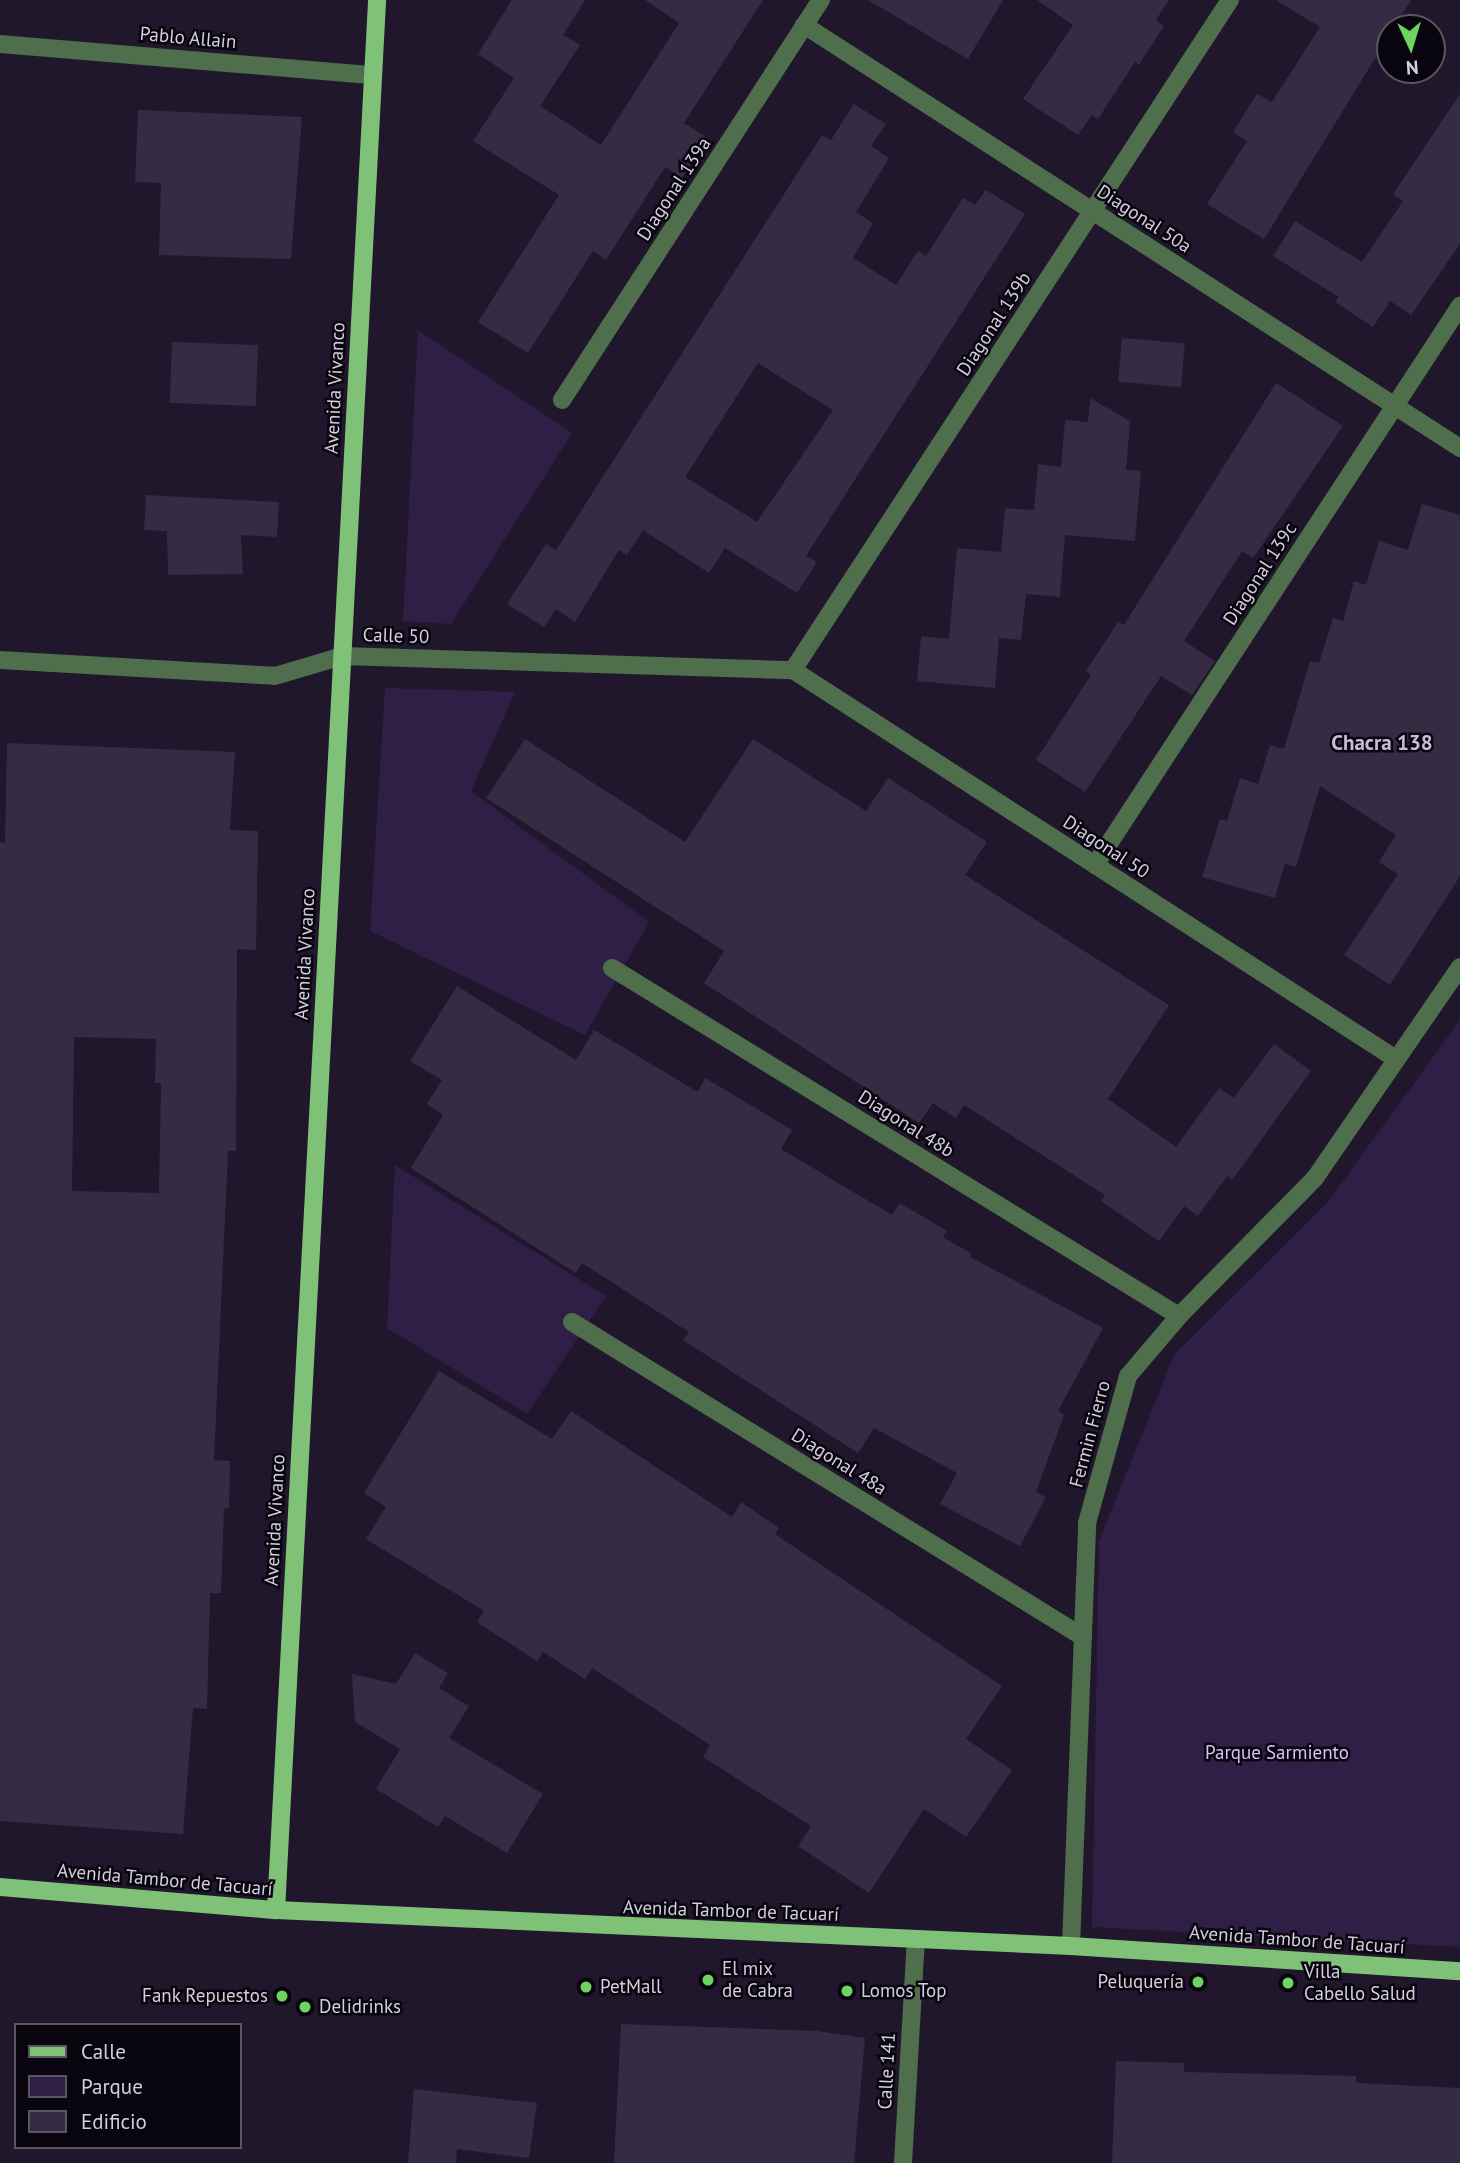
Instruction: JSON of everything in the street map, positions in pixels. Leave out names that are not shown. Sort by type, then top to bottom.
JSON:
[{"type":"main road","name":"Avenida Vivanco","points":[[276,1910],[377,0]]},
{"type":"main road","name":"Avenida Tambor de Tacuarí","points":[[0,1887],[276,1910],[1071,1946],[1460,1971]]},
{"type":"street","name":"Diagonal 139a","points":[[562,400],[821,0]]},
{"type":"street","name":"Diagonal 139b","points":[[793,670],[1230,0]]},
{"type":"street","name":"Diagonal 50a","points":[[804,25],[1460,448]]},
{"type":"street","name":"Pablo Allain","points":[[0,44],[373,75]]},
{"type":"street","name":"Diagonal 139c","points":[[1095,865],[1460,306]]},
{"type":"street","name":"Calle 50","points":[[0,660],[275,676],[342,656],[793,670]]},
{"type":"street","name":"Diagonal 50","points":[[793,670],[1396,1059]]},
{"type":"street","name":"Fermin Fierro","points":[[1071,1946],[1087,1523],[1128,1376],[1179,1316],[1315,1178],[1460,967]]},
{"type":"street","name":"Diagonal 48b","points":[[612,968],[1179,1316]]},
{"type":"street","name":"Diagonal 48a","points":[[572,1322],[1083,1637]]},
{"type":"street","name":"Calle 141","points":[[903,2163],[916,1939]]},
{"type":"green space","points":[[418,330],[572,433],[451,624],[403,621]]},
{"type":"green space","points":[[385,688],[515,692],[471,791],[649,922],[585,1035],[370,931]]},
{"type":"green space","name":"Parque Sarmiento","points":[[1460,1020],[1460,1947],[1092,1927],[1099,1541],[1174,1355],[1327,1203]]},
{"type":"green space","points":[[395,1165],[606,1296],[527,1414],[387,1328]]},
{"type":"building","points":[[512,0],[585,0],[563,35],[580,45],[540,106],[601,145],[679,23],[645,0],[763,0],[684,123],[707,138],[682,178],[665,167],[606,260],[593,251],[528,353],[478,322],[559,195],[473,141],[514,78],[478,54]]},
{"type":"building","points":[[868,0],[1003,0],[968,59]]},
{"type":"building","points":[[1037,0],[1169,0],[1156,20],[1164,26],[1139,65],[1135,62],[1098,119],[1092,115],[1078,135],[1023,99],[1073,25]]},
{"type":"building","points":[[1276,0],[1411,0],[1402,14],[1376,14],[1376,57],[1264,239],[1207,204],[1247,141],[1233,132],[1257,94],[1272,102],[1320,27]]},
{"type":"building","points":[[1460,94],[1460,244],[1411,315],[1390,301],[1373,327],[1335,302],[1339,297],[1273,256],[1295,221],[1362,262],[1403,201],[1393,194]]},
{"type":"building","points":[[854,104],[886,124],[871,146],[889,158],[856,212],[873,223],[853,258],[896,285],[918,251],[926,256],[963,198],[975,205],[986,190],[1025,214],[806,556],[817,562],[797,593],[725,548],[709,573],[643,530],[627,555],[619,550],[575,622],[556,609],[544,627],[507,604],[546,544],[556,550],[822,135],[831,140]],"holes":[[[758,363],[833,410],[757,522],[685,477]]]},
{"type":"building","points":[[138,110],[302,117],[291,259],[159,255],[161,183],[135,182]]},
{"type":"building","points":[[1122,338],[1185,343],[1181,387],[1118,382]]},
{"type":"building","points":[[172,342],[258,345],[256,406],[170,403]]},
{"type":"building","points":[[1276,383],[1343,426],[1253,558],[1242,551],[1184,641],[1215,661],[1192,695],[1161,676],[1085,792],[1036,760],[1091,675],[1086,671],[1118,622],[1124,625]]},
{"type":"building","points":[[1090,398],[1130,421],[1126,470],[1141,471],[1135,541],[1065,535],[1060,597],[1026,594],[1021,640],[999,638],[995,688],[917,681],[921,636],[949,639],[957,548],[1001,552],[1005,508],[1034,510],[1038,464],[1061,467],[1065,420],[1088,422]]},
{"type":"building","points":[[146,495],[279,502],[277,537],[241,535],[243,574],[168,575],[167,531],[144,530]]},
{"type":"building","points":[[1422,504],[1460,515],[1460,876],[1390,985],[1344,955],[1398,874],[1379,862],[1396,835],[1320,786],[1296,867],[1285,863],[1275,898],[1202,877],[1220,819],[1227,821],[1240,778],[1258,784],[1270,745],[1284,749],[1310,661],[1319,663],[1333,618],[1343,621],[1354,581],[1366,585],[1379,541],[1408,550]]},
{"type":"building","points":[[525,739],[685,842],[753,739],[866,811],[888,778],[987,842],[965,875],[1169,1005],[1108,1099],[1176,1147],[1219,1088],[1234,1098],[1274,1044],[1311,1071],[1232,1180],[1227,1176],[1198,1216],[1184,1206],[1159,1241],[1101,1201],[1105,1195],[964,1105],[956,1118],[933,1103],[919,1123],[704,983],[724,951],[486,798]]},
{"type":"building","points":[[7,743],[235,752],[230,830],[258,831],[256,950],[237,949],[236,1151],[228,1151],[214,1460],[230,1461],[229,1509],[224,1508],[221,1593],[210,1593],[207,1709],[193,1708],[183,1834],[0,1821],[0,842],[5,843]],"holes":[[[74,1037],[156,1039],[155,1083],[161,1083],[159,1193],[72,1191]]]},
{"type":"building","points":[[457,986],[576,1060],[594,1030],[698,1092],[705,1078],[792,1130],[781,1149],[892,1215],[900,1203],[947,1231],[943,1237],[972,1254],[970,1257],[1103,1328],[1058,1411],[1064,1415],[1036,1492],[1046,1497],[1020,1546],[940,1504],[957,1473],[874,1428],[858,1453],[683,1340],[689,1332],[582,1263],[576,1273],[411,1168],[443,1115],[427,1104],[442,1080],[410,1061]]},
{"type":"building","points":[[439,1371],[552,1439],[571,1411],[732,1517],[741,1502],[779,1528],[775,1534],[1002,1686],[966,1739],[1012,1770],[966,1837],[924,1809],[869,1893],[798,1846],[811,1826],[703,1757],[710,1745],[592,1668],[585,1679],[543,1652],[537,1661],[477,1622],[484,1611],[366,1539],[386,1507],[364,1493]]},
{"type":"building","points":[[415,1653],[448,1673],[439,1688],[469,1706],[449,1738],[543,1794],[507,1853],[445,1816],[438,1827],[376,1789],[400,1749],[355,1722],[352,1674],[396,1684]]},
{"type":"building","points":[[621,2024],[817,2031],[865,2038],[854,2163],[614,2163]]},
{"type":"building","points":[[1116,2061],[1184,2063],[1184,2072],[1356,2076],[1356,2083],[1460,2088],[1460,2163],[1112,2163]]},
{"type":"building","points":[[414,2089],[537,2103],[529,2158],[457,2149],[456,2163],[408,2163]]},
{"type":"place","name":"El mix de Cabra","points":[[708,1980]]},
{"type":"place","name":"Peluquería","points":[[1198,1982]]},
{"type":"place","name":"Villa Cabello Salud","points":[[1288,1983]]},
{"type":"place","name":"PetMall","points":[[586,1987]]},
{"type":"place","name":"Lomos Top","points":[[847,1991]]},
{"type":"place","name":"Fank Repuestos","points":[[282,1996]]},
{"type":"place","name":"Delidrinks","points":[[305,2007]]},
{"type":"district","name":"Chacra 138","points":[[1382,743]]}]
